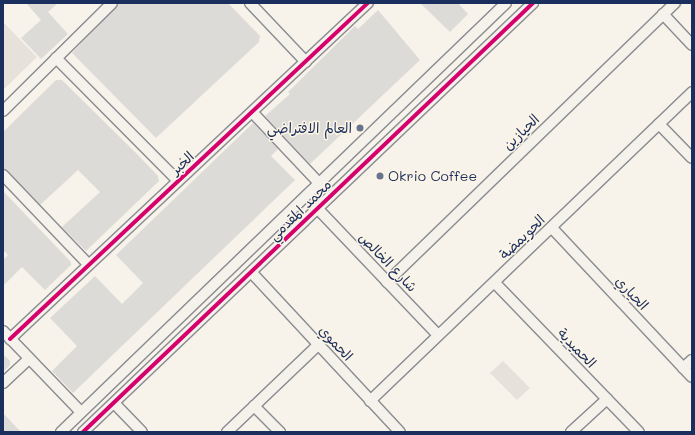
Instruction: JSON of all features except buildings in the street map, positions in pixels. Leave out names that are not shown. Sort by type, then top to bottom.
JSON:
[{"type":"street","points":[[3,111],[112,3]]},
{"type":"street","points":[[250,3],[306,62]]},
{"type":"street","name":"الخبر","points":[[7,335],[88,264],[253,113],[368,3]]},
{"type":"street","name":"محمد المقدمي","points":[[61,432],[292,212],[506,3]]},
{"type":"street","name":"محمد المقدمي","points":[[83,432],[252,273],[302,222],[533,3]]},
{"type":"street","name":"الحيازين","points":[[387,282],[676,3]]},
{"type":"street","points":[[663,14],[692,45]]},
{"type":"street","points":[[56,58],[178,181]]},
{"type":"street","name":"الحويمضة","points":[[370,400],[495,283],[692,92]]},
{"type":"street","points":[[253,113],[320,184]]},
{"type":"street","points":[[659,124],[692,158]]},
{"type":"street","points":[[3,175],[88,264]]},
{"type":"street","name":"شارع الخالص","points":[[317,208],[438,335]]},
{"type":"street","points":[[292,212],[302,222]]},
{"type":"street","name":"الحياري","points":[[552,228],[692,377]]},
{"type":"street","name":"الحموي","points":[[252,273],[400,432]]},
{"type":"street","name":"الحميدية","points":[[495,283],[639,432]]},
{"type":"street","points":[[7,335],[81,412]]},
{"type":"street","points":[[227,432],[318,345]]},
{"type":"street","points":[[3,383],[29,359]]},
{"type":"street","points":[[683,368],[692,360]]},
{"type":"street","points":[[571,432],[607,398]]},
{"type":"street","points":[[114,403],[142,432]]},
{"type":"street","points":[[254,406],[280,432]]},
{"type":"shaded area","points":[[3,22],[37,57],[3,90]]},
{"type":"shaded area","points":[[503,361],[530,388],[517,400],[490,373]]},
{"type":"cycle path","points":[[10,339],[368,3]]},
{"type":"cycle path","points":[[83,432],[533,3]]},
{"type":"place","name":"العالم الافتراضي","points":[[360,128]]},
{"type":"place","name":"Okrio Coffee","points":[[380,176]]}]
